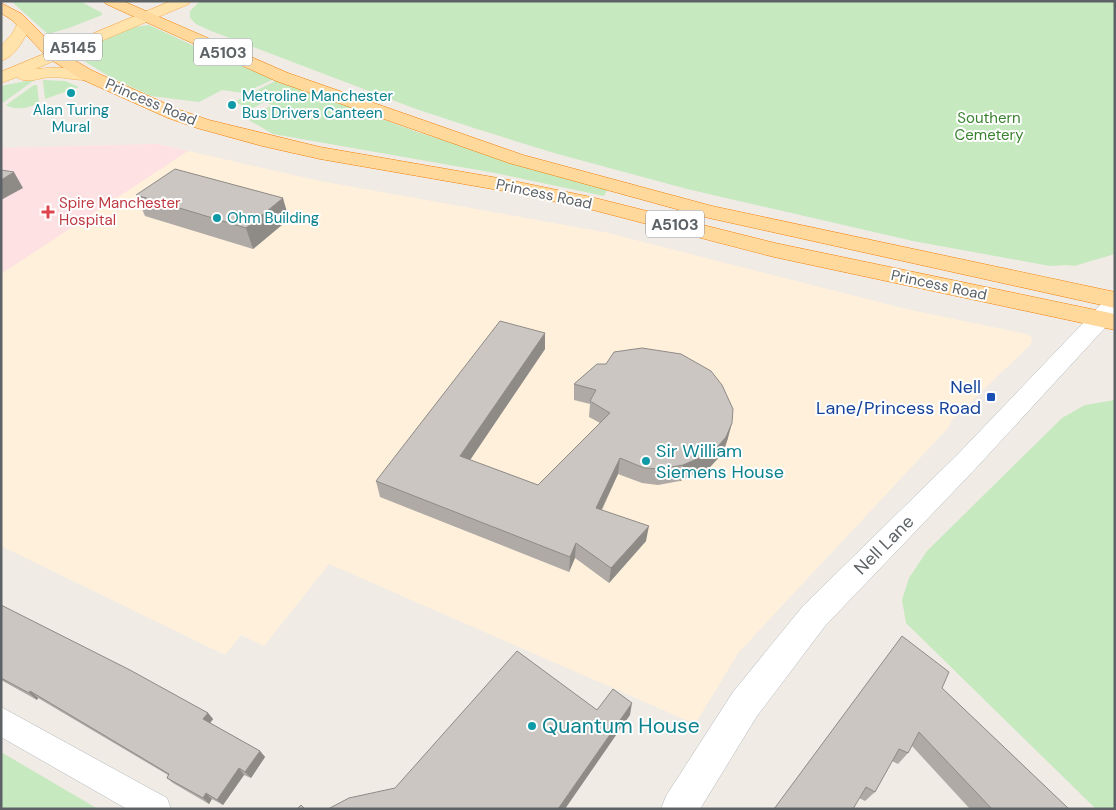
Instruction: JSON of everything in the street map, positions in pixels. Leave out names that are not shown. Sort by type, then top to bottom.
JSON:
[{"type":"highway","name":"Princess Road","points":[[111,1],[234,57],[310,88],[516,159],[708,212],[1111,311]]},
{"type":"highway","name":"Princess Road","points":[[1,7],[24,24],[50,51],[87,74],[174,114],[203,124],[269,142],[591,203],[774,250],[1111,311]]},
{"type":"main road","name":"A5145","points":[[1,79],[50,51],[130,10],[155,1]]},
{"type":"main road","name":"A5145","points":[[1,68],[184,1]]},
{"type":"main road","points":[[184,34],[178,15],[181,7],[188,1]]},
{"type":"main road","name":"A5145","points":[[1,56],[19,36],[24,24]]},
{"type":"main road","name":"A5145","points":[[1,79],[52,72],[87,74]]},
{"type":"street","name":"Nell Lane","points":[[679,809],[745,704],[814,616],[1111,311]]},
{"type":"street","points":[[1,722],[156,809]]},
{"type":"shaded area","points":[[158,144],[320,181],[604,232],[906,309],[1027,334],[1032,338],[1031,344],[952,420],[948,428],[739,652],[695,724],[329,564],[264,646],[241,635],[225,655],[1,546],[1,148]]},
{"type":"shaded area","name":"Spire Manchester Hospital","points":[[158,144],[188,151],[1,274],[1,148]]},
{"type":"green space","points":[[11,1],[80,1],[102,13],[102,15],[48,34]]},
{"type":"green space","name":"Southern Cemetery","points":[[200,1],[1115,1],[1115,254],[1074,266],[1050,266],[913,241],[687,189],[554,153],[416,109],[211,31],[196,24],[190,18],[190,11]]},
{"type":"green space","points":[[149,25],[205,51],[274,79],[244,93],[222,90],[199,102],[151,96],[110,77],[79,58],[86,48],[134,27]]},
{"type":"green space","points":[[36,79],[1,104],[1,86]]},
{"type":"green space","points":[[43,80],[65,81],[79,87],[45,99]]},
{"type":"green space","points":[[277,80],[417,132],[607,190],[604,196],[495,173],[273,134],[247,119],[272,105],[264,102],[251,109],[234,102]]},
{"type":"green space","points":[[34,85],[37,85],[39,103],[22,108],[13,108],[6,105]]},
{"type":"green space","points":[[1115,400],[1115,809],[1096,809],[906,623],[902,600],[909,578],[927,551],[1062,418],[1085,405]]},
{"type":"green space","points":[[1,752],[98,809],[1,809]]},
{"type":"building","points":[[175,169],[283,198],[246,228],[136,195]]},
{"type":"building","points":[[1,170],[14,172],[1,180]]},
{"type":"building","name":"Sir William Siemens House","points":[[500,321],[545,333],[460,456],[538,485],[610,413],[590,401],[596,390],[574,384],[597,364],[606,364],[614,352],[642,348],[681,354],[711,371],[722,385],[733,409],[732,423],[726,437],[713,452],[683,465],[660,469],[644,468],[620,458],[596,508],[649,526],[611,568],[576,543],[570,557],[376,481]]},
{"type":"building","points":[[1,605],[130,670],[208,713],[203,719],[260,751],[245,772],[239,768],[217,800],[206,793],[203,798],[167,778],[169,774],[30,691],[29,693],[1,678]]},
{"type":"building","points":[[902,636],[949,672],[942,688],[1069,809],[992,809],[919,732],[908,753],[899,749],[875,792],[866,787],[853,809],[774,809]]},
{"type":"building","name":"Quantum House","points":[[517,651],[597,710],[613,689],[632,703],[558,809],[328,809],[349,798],[395,788]]},
{"type":"building","points":[[301,805],[305,809],[297,809]]},
{"type":"place","name":"Alan Turing Mural","points":[[71,93]]},
{"type":"place","name":"Metroline Manchester Bus Drivers Canteen","points":[[232,105]]},
{"type":"place","name":"Spire Manchester Hospital","points":[[48,212]]},
{"type":"place","name":"Ohm Building","points":[[217,218]]},
{"type":"place","name":"Nell Lane/Princess Road","points":[[991,397]]},
{"type":"place","name":"Sir William Siemens House","points":[[646,461]]},
{"type":"place","name":"Quantum House","points":[[532,726]]}]
